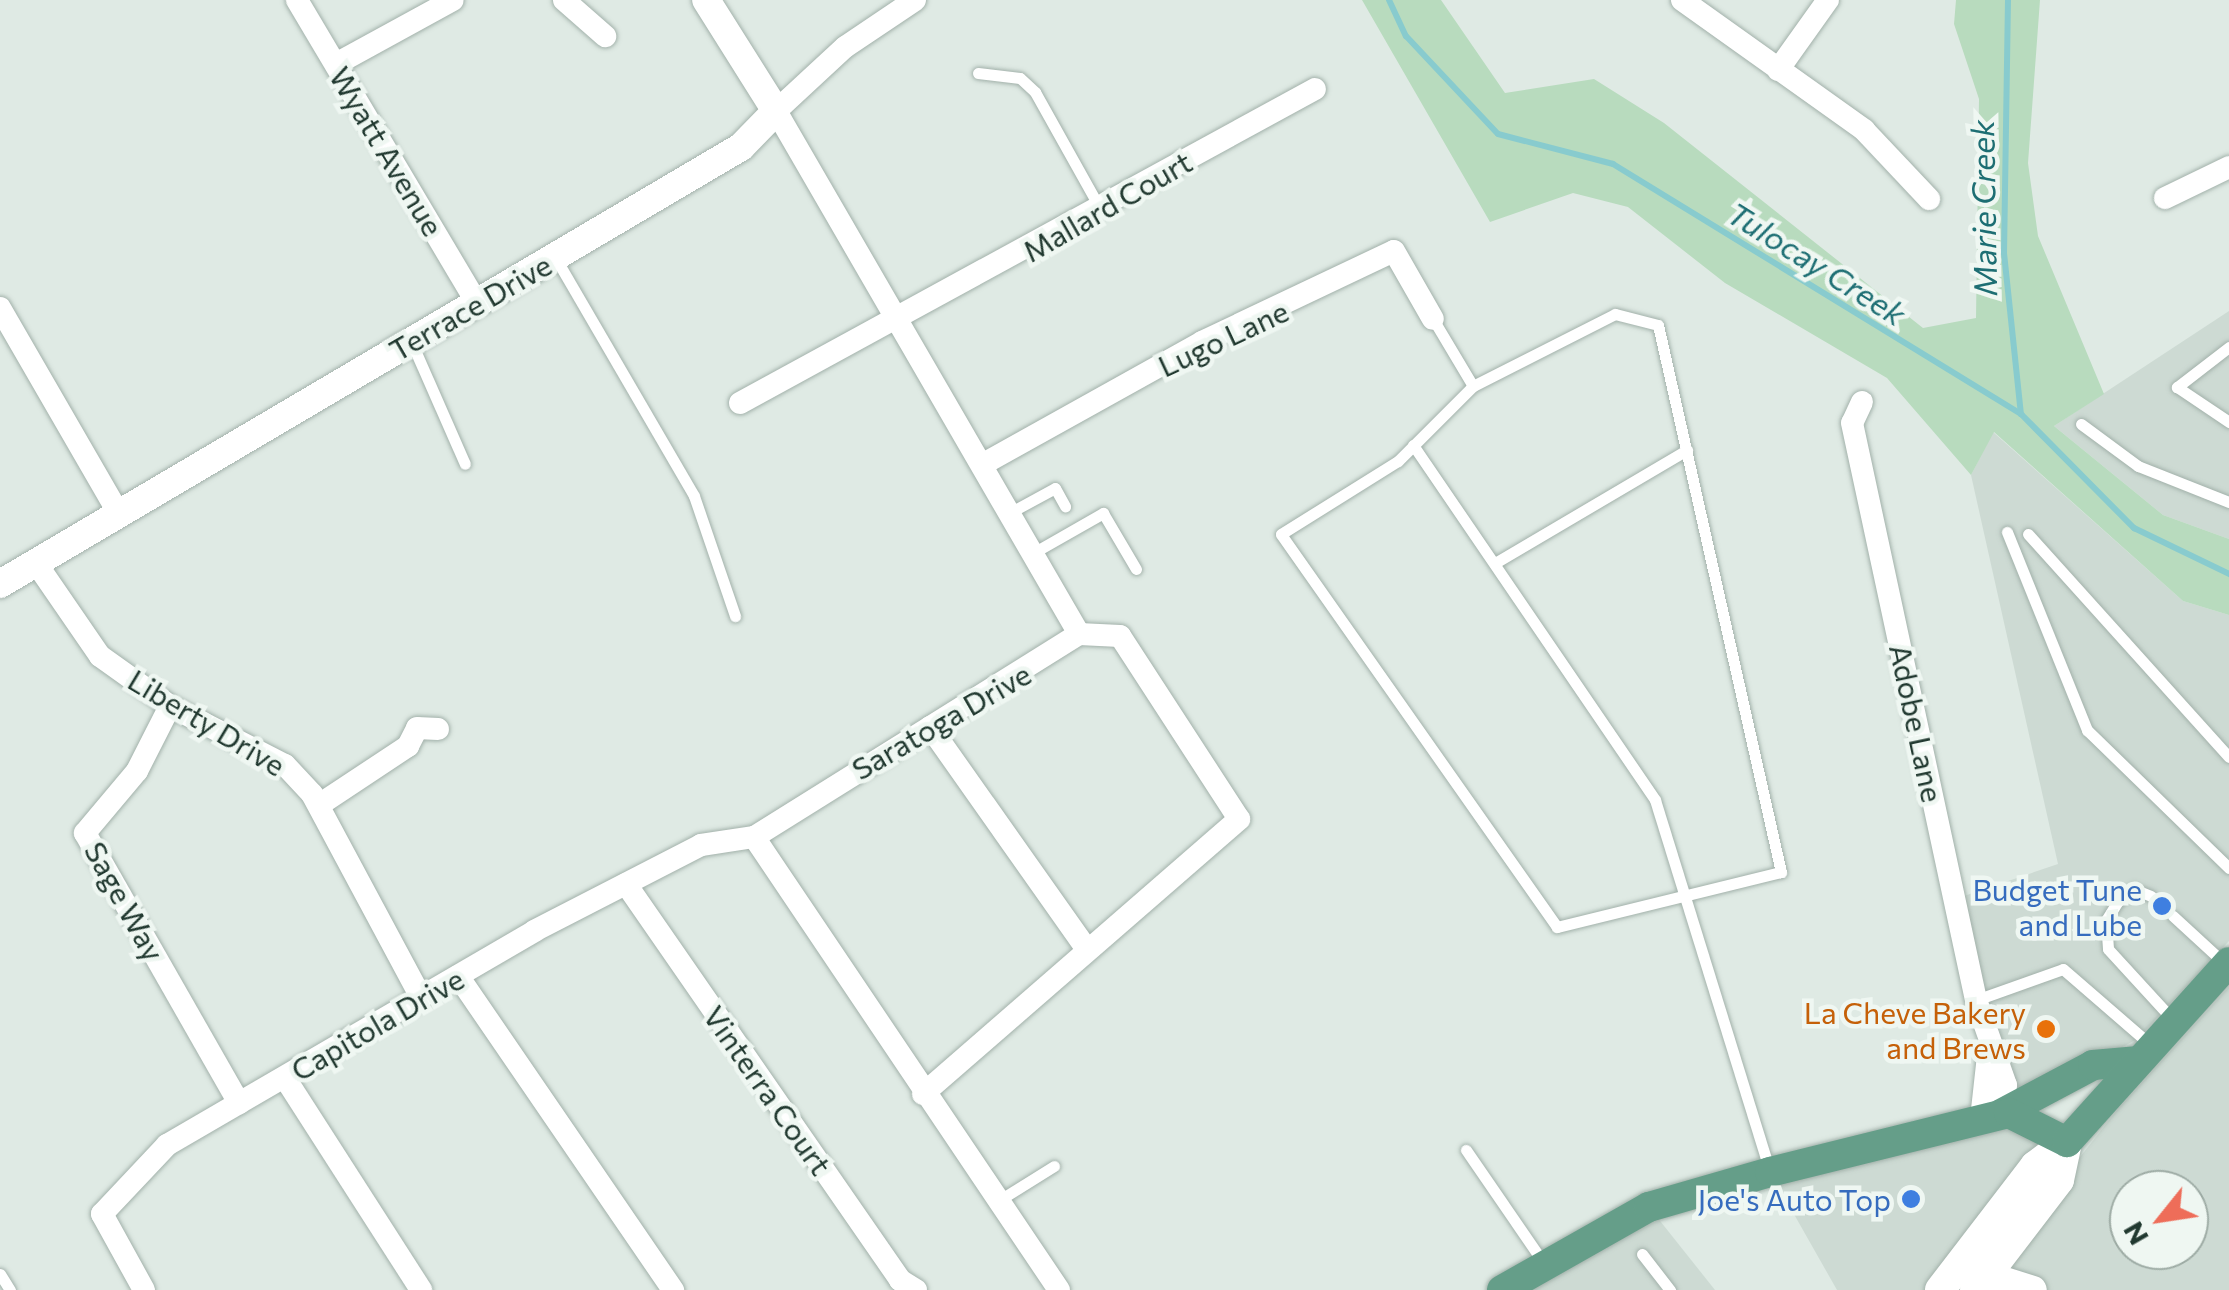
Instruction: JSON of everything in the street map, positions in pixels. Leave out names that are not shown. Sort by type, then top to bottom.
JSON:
[{"type":"main road","points":[[1940,1290],[2035,1166],[2067,1142],[2228,964]]},
{"type":"main road","points":[[1522,1280],[1650,1207],[1770,1172],[1991,1117],[2093,1065],[2145,1053]]},
{"type":"main road","points":[[1991,1117],[2033,1118],[2067,1142]]},
{"type":"main road","points":[[1981,1283],[2059,1180],[2067,1142]]},
{"type":"street","name":"Wyatt Avenue","points":[[298,0],[476,303]]},
{"type":"street","points":[[336,64],[453,0]]},
{"type":"street","points":[[564,0],[605,36]]},
{"type":"street","points":[[706,0],[985,463],[1079,634],[1120,636],[1240,818],[1084,945],[923,1094]]},
{"type":"street","name":"Terrace Drive","points":[[0,584],[741,147],[844,47],[916,0]]},
{"type":"street","points":[[1682,0],[1864,130],[1930,199]]},
{"type":"street","points":[[1778,70],[1828,0]]},
{"type":"street","name":"Mallard Court","points":[[740,404],[900,323],[1315,89]]},
{"type":"street","points":[[2165,198],[2229,166]]},
{"type":"street","name":"Lugo Lane","points":[[985,463],[1202,342],[1394,251],[1433,318]]},
{"type":"street","points":[[0,308],[119,514]]},
{"type":"street","name":"Adobe Lane","points":[[1862,402],[1852,423],[1976,1000],[1989,1046],[2006,1084],[1991,1117]]},
{"type":"street","name":"Liberty Drive","points":[[36,564],[100,656],[170,706],[285,765],[320,805],[421,998]]},
{"type":"street","name":"Saratoga Drive","points":[[754,838],[1079,634]]},
{"type":"street","name":"Sage Way","points":[[170,706],[137,772],[86,833],[239,1103]]},
{"type":"street","points":[[930,727],[1084,945]]},
{"type":"street","points":[[320,805],[408,746],[417,728],[438,729]]},
{"type":"street","points":[[754,838],[923,1094],[1060,1290]]},
{"type":"street","name":"Capitola Drive","points":[[144,1290],[102,1214],[168,1144],[626,884],[701,845],[754,838]]},
{"type":"street","name":"Vinterra Court","points":[[626,884],[900,1280],[916,1290]]},
{"type":"street","points":[[458,976],[673,1290]]},
{"type":"street","points":[[285,1078],[421,1290]]},
{"type":"street","points":[[1981,1283],[2033,1290]]},
{"type":"lane","points":[[978,73],[1020,78],[1035,92],[1101,210]]},
{"type":"lane","points":[[555,257],[694,496],[735,616]]},
{"type":"lane","points":[[1615,314],[1658,325],[1781,872],[1557,927],[1281,534],[1413,445],[1473,386],[1592,320],[1615,314]]},
{"type":"lane","points":[[1433,318],[1473,386]]},
{"type":"lane","points":[[411,342],[466,464]]},
{"type":"lane","points":[[2229,347],[2177,387],[2229,422]]},
{"type":"lane","points":[[2080,424],[2138,466],[2229,502]]},
{"type":"lane","points":[[1413,445],[1655,800],[1770,1172]]},
{"type":"lane","points":[[1495,563],[1687,450]]},
{"type":"lane","points":[[1011,512],[1055,488],[1065,506]]},
{"type":"lane","points":[[1034,553],[1076,525],[1104,514],[1136,569]]},
{"type":"lane","points":[[2007,532],[2087,730],[2229,868]]},
{"type":"lane","points":[[2028,534],[2229,756]]},
{"type":"lane","points":[[2152,896],[2134,889],[2118,901],[2106,920],[2108,949],[2174,1021]]},
{"type":"lane","points":[[2173,916],[2228,964]]},
{"type":"lane","points":[[1976,1000],[2064,968],[2145,1053]]},
{"type":"lane","points":[[1466,1150],[1522,1280]]},
{"type":"lane","points":[[998,1202],[1054,1166]]},
{"type":"lane","points":[[1642,1254],[1670,1290]]},
{"type":"lane","points":[[0,1274],[10,1290]]},
{"type":"shaded area","points":[[2229,311],[2229,539],[2163,515],[2054,426]]},
{"type":"shaded area","points":[[1993,432],[2183,601],[2229,615],[2229,941],[2137,1039],[2005,1112],[2060,1135],[1940,1290],[1837,1290],[1770,1172],[2001,1114],[1955,899],[2058,864],[1971,475]]},
{"type":"shaded area","points":[[2229,987],[2229,1290],[1975,1290],[2118,1109]]},
{"type":"shaded area","points":[[1649,1207],[1715,1290],[1502,1290]]},
{"type":"green space","points":[[1362,0],[1441,0],[1505,93],[1594,79],[1664,123],[1923,328],[1976,318],[1979,99],[1954,24],[1956,0],[2040,0],[2028,163],[2038,236],[2104,394],[2054,426],[2163,515],[2229,539],[2229,615],[2183,601],[1994,432],[1971,475],[1887,378],[1725,283],[1628,207],[1573,193],[1490,222]]},
{"type":"waterway","name":"Tulocay Creek","points":[[1389,0],[1406,36],[1498,134],[1613,164],[2021,414],[2134,528],[2229,574]]},
{"type":"waterway","name":"Marie Creek","points":[[2008,0],[2004,253],[2021,414]]},
{"type":"place","name":"Budget Tune and Lube","points":[[2162,906]]},
{"type":"place","name":"La Cheve Bakery and Brews","points":[[2046,1029]]},
{"type":"place","name":"Joe's Auto Top","points":[[1911,1199]]}]
